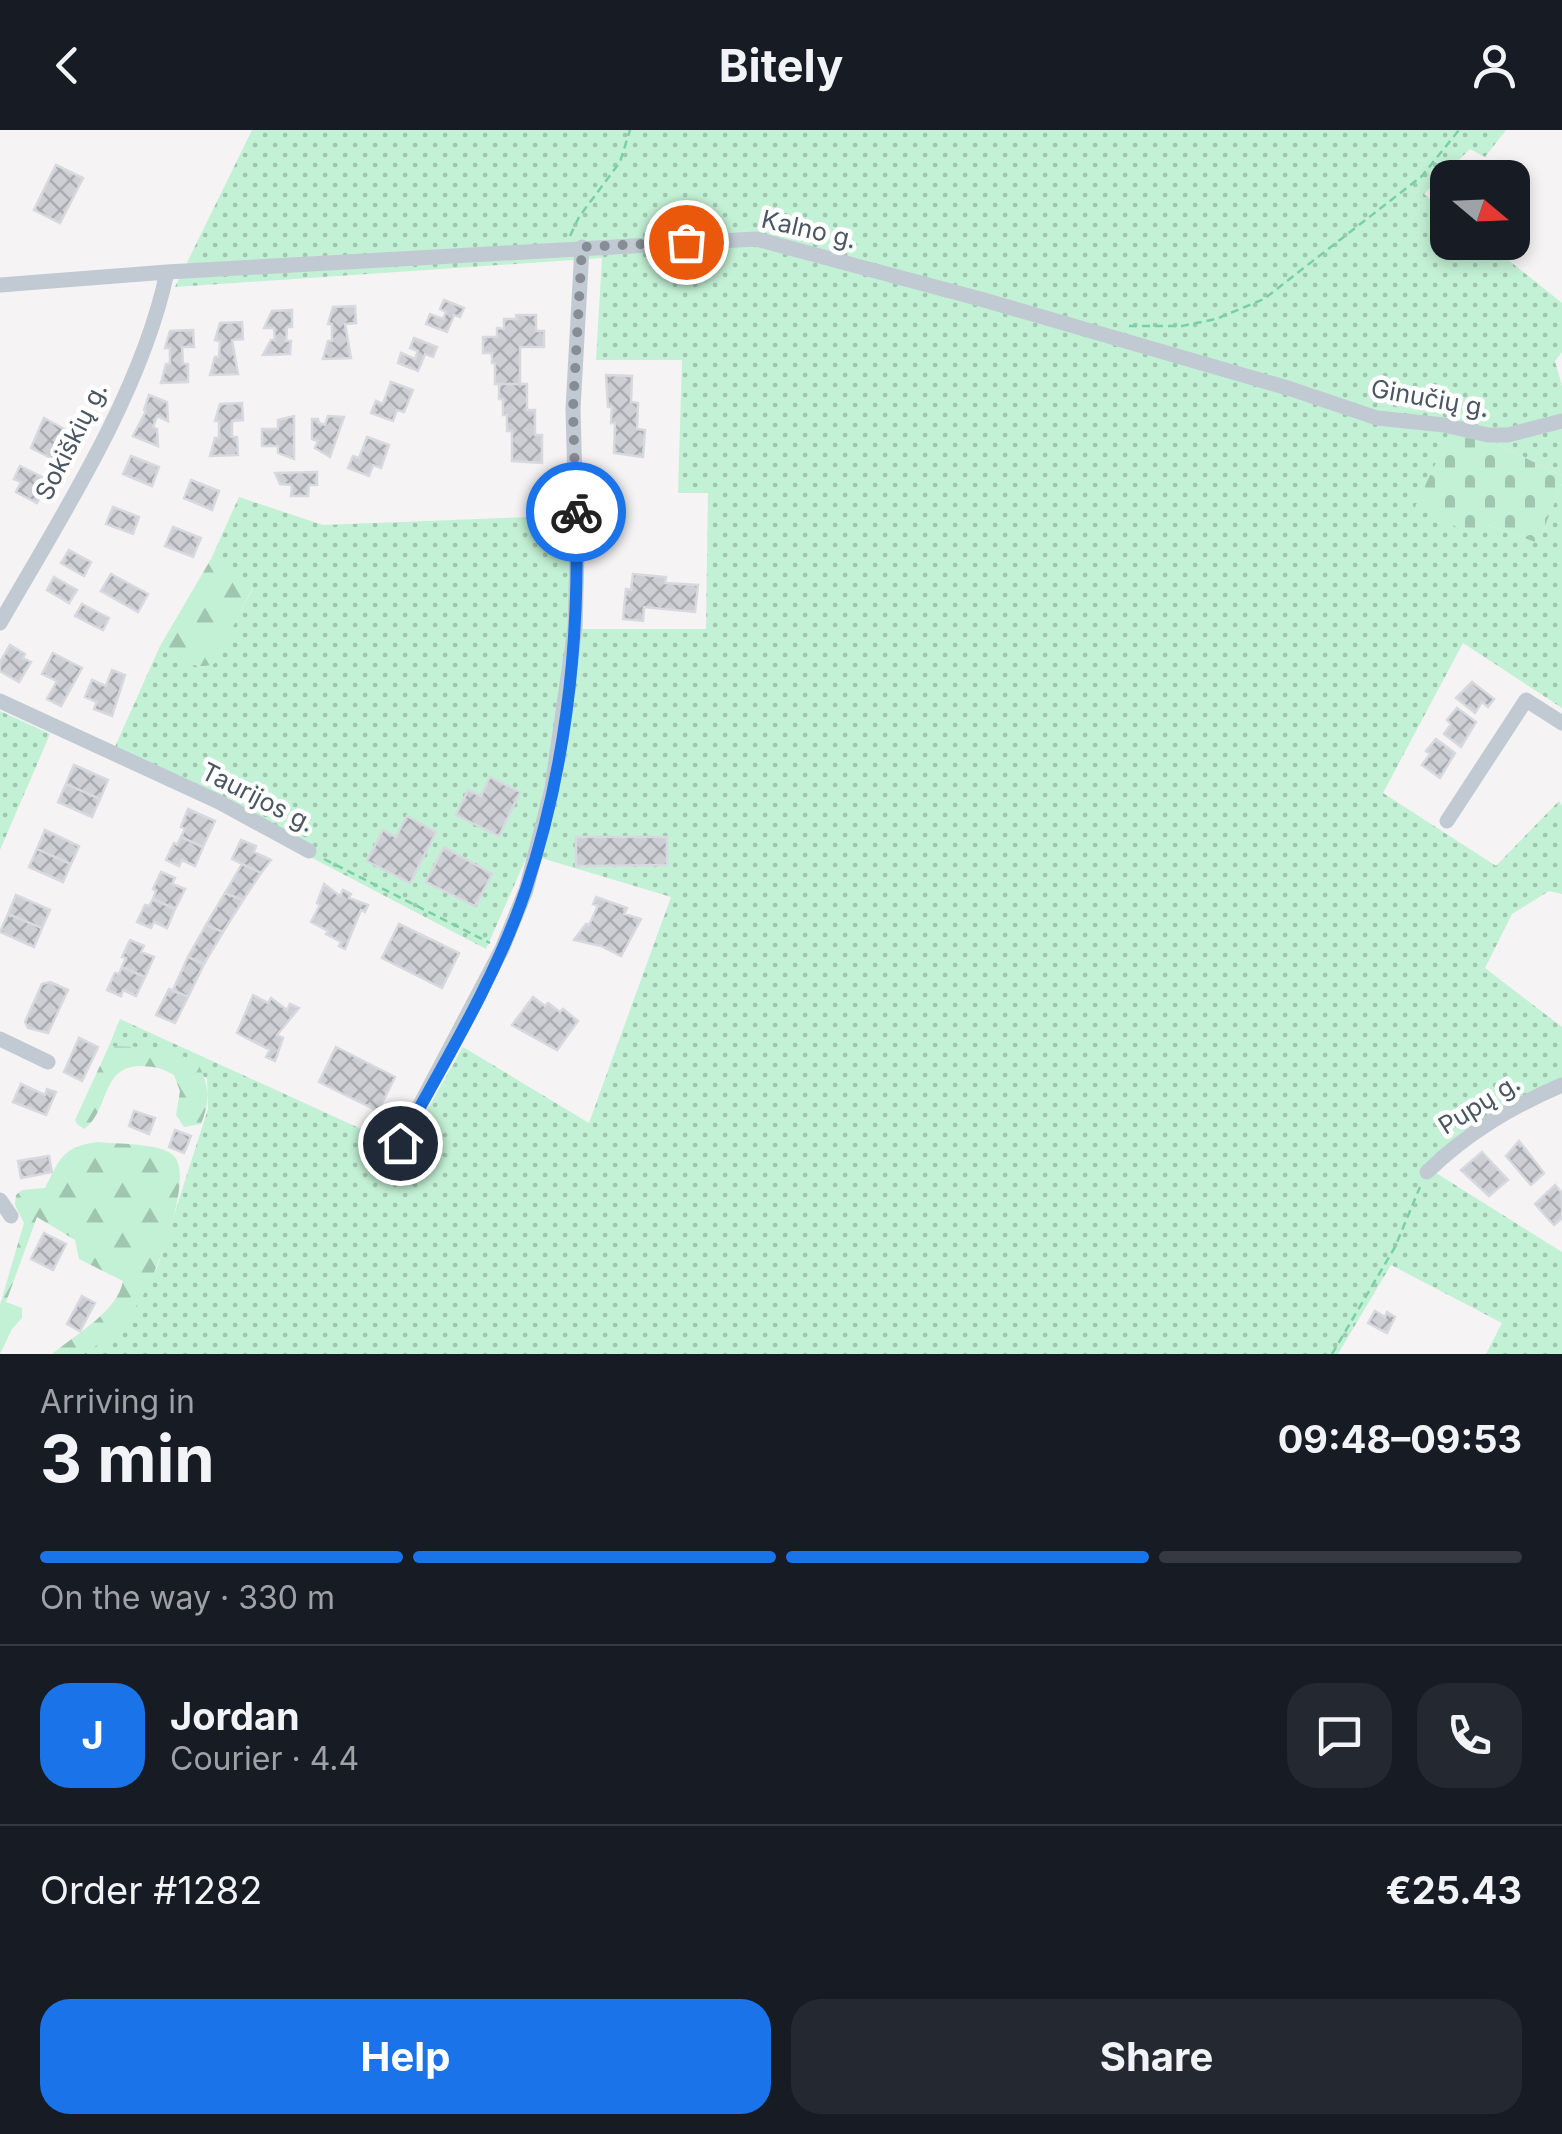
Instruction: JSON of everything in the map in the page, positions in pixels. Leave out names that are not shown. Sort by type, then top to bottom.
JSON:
[{"type":"street","name":"Kalno g.","points":[[0,285],[756,239],[1291,389]]},
{"type":"street","points":[[400,1143],[502,948],[526,890],[552,788],[575,628],[578,554],[573,409],[574,248]]},
{"type":"street","name":"Sokiškių g.","points":[[0,623],[106,430],[144,350],[167,272]]},
{"type":"street","name":"Ginučių g.","points":[[1291,389],[1376,418],[1488,435],[1562,421]]},
{"type":"street","points":[[1447,822],[1526,700],[1562,723]]},
{"type":"street","name":"Taurijos g.","points":[[0,701],[219,802],[309,851]]},
{"type":"street","points":[[0,1040],[48,1062]]},
{"type":"street","name":"Pupų g.","points":[[1427,1172],[1457,1142],[1562,1084]]},
{"type":"street","points":[[0,1200],[11,1216]]},
{"type":"path","points":[[574,248],[579,217],[620,162],[630,130]]},
{"type":"path","points":[[1116,326],[1182,326],[1216,319],[1264,299],[1422,176],[1459,130]]},
{"type":"path","name":"Taurijos g.","points":[[309,851],[490,943]]},
{"type":"path","points":[[1332,1354],[1396,1247],[1427,1172]]},
{"type":"green space","points":[[252,130],[1506,130],[1485,157],[1470,149],[1459,160],[1430,160],[1430,188],[1424,194],[1430,199],[1430,260],[1508,260],[1562,303],[1562,352],[1555,361],[1562,386],[1562,476],[1493,442],[1488,525],[1538,543],[1562,484],[1562,708],[1463,643],[1383,793],[1496,866],[1559,801],[1562,806],[1562,894],[1549,891],[1512,914],[1485,968],[1562,1027],[1562,1078],[1467,1130],[1425,1166],[1562,1252],[1562,1354],[1486,1354],[1502,1323],[1391,1265],[1338,1354],[83,1354],[121,1323],[157,1268],[208,1109],[207,1078],[139,1047],[109,1046],[120,1019],[405,1149],[463,1047],[589,1123],[671,897],[528,854],[486,949],[184,791],[110,758],[160,646],[185,662],[198,666],[213,664],[253,588],[211,559],[239,497],[323,525],[582,515],[581,629],[706,629],[708,493],[678,493],[682,360],[596,360],[602,258],[175,287]]},
{"type":"green space","points":[[1449,435],[1493,442],[1562,476],[1538,543],[1488,525],[1469,533],[1415,507]]},
{"type":"green space","points":[[211,559],[253,587],[214,664],[192,665],[160,646]]},
{"type":"green space","points":[[0,711],[50,734],[0,850]]},
{"type":"green space","points":[[109,1046],[139,1047],[195,1059],[207,1091],[201,1124],[184,1127],[176,1115],[180,1091],[174,1075],[142,1066],[119,1073],[92,1121],[84,1129],[77,1124],[75,1120]]},
{"type":"green space","points":[[97,1142],[158,1148],[173,1155],[179,1166],[177,1204],[147,1289],[129,1314],[89,1351],[52,1354],[104,1312],[123,1281],[79,1259],[75,1240],[37,1217],[6,1302],[22,1308],[22,1318],[0,1354],[0,1305],[24,1223],[15,1205],[16,1195],[22,1190],[45,1188],[69,1151]]},
{"type":"building","points":[[56,165],[83,178],[60,223],[34,210]]},
{"type":"building","points":[[444,300],[464,308],[460,317],[454,315],[447,332],[426,324],[430,314],[443,319],[446,312],[440,309]]},
{"type":"building","points":[[355,306],[356,323],[345,324],[351,358],[323,359],[328,341],[332,341],[332,324],[328,324],[333,307]]},
{"type":"building","points":[[292,310],[292,327],[287,327],[286,341],[291,341],[290,354],[263,355],[271,340],[275,340],[274,328],[264,328],[272,311]]},
{"type":"building","points":[[516,315],[536,315],[536,331],[544,331],[544,347],[520,347],[520,384],[495,384],[495,363],[492,353],[483,353],[483,337],[497,337],[497,328],[504,329],[504,319],[517,319]]},
{"type":"building","points":[[242,322],[243,339],[232,340],[238,374],[210,375],[215,357],[219,357],[220,341],[215,340],[220,323]]},
{"type":"building","points":[[193,330],[194,347],[182,347],[183,364],[188,364],[188,382],[161,383],[166,364],[170,364],[170,348],[165,348],[170,331]]},
{"type":"building","points":[[414,338],[437,347],[433,357],[425,354],[418,371],[398,363],[401,353],[415,359],[418,351],[410,348]]},
{"type":"building","points":[[606,375],[632,376],[631,402],[638,403],[637,429],[645,430],[643,457],[614,453],[615,423],[611,423],[612,407],[608,407]]},
{"type":"building","points":[[391,382],[413,390],[404,412],[397,410],[393,421],[371,413],[376,401],[383,404]]},
{"type":"building","points":[[499,384],[527,384],[527,410],[535,410],[535,435],[542,435],[542,463],[512,461],[512,431],[507,431]]},
{"type":"building","points":[[149,395],[167,402],[168,421],[157,416],[153,427],[157,429],[158,446],[133,436],[146,411]]},
{"type":"building","points":[[242,403],[243,420],[232,421],[238,455],[210,456],[215,438],[219,438],[219,421],[215,421],[220,404]]},
{"type":"building","points":[[294,416],[294,459],[278,453],[278,446],[262,446],[262,429],[278,429],[278,420]]},
{"type":"building","points":[[328,416],[344,417],[330,457],[315,448],[318,441],[312,439],[312,419],[325,425]]},
{"type":"building","points":[[44,418],[66,430],[53,459],[31,448]]},
{"type":"building","points":[[367,437],[389,445],[381,468],[373,465],[369,476],[348,468],[353,456],[359,458]]},
{"type":"building","points":[[131,456],[159,467],[152,486],[123,474]]},
{"type":"building","points":[[20,466],[42,477],[36,488],[43,491],[37,503],[16,492],[21,482],[14,479]]},
{"type":"building","points":[[317,472],[317,485],[309,485],[308,496],[291,496],[292,485],[280,484],[275,473]]},
{"type":"building","points":[[191,480],[219,491],[212,510],[184,498]]},
{"type":"building","points":[[113,507],[139,517],[133,534],[106,524]]},
{"type":"building","points":[[173,527],[201,538],[193,557],[165,546]]},
{"type":"building","points":[[69,550],[91,562],[84,576],[61,563]]},
{"type":"building","points":[[111,574],[148,594],[138,612],[101,591]]},
{"type":"building","points":[[633,574],[666,577],[665,583],[698,585],[695,612],[644,607],[643,621],[623,619],[626,589],[631,590]]},
{"type":"building","points":[[54,577],[77,590],[69,603],[47,590]]},
{"type":"building","points":[[82,604],[109,618],[103,630],[75,616]]},
{"type":"building","points":[[10,645],[31,662],[19,682],[0,671],[0,662]]},
{"type":"building","points":[[53,653],[82,668],[61,706],[47,699],[57,681],[42,674]]},
{"type":"building","points":[[112,670],[125,675],[112,716],[94,709],[97,702],[85,697],[92,680],[106,686]]},
{"type":"building","points":[[1472,682],[1494,699],[1488,707],[1482,702],[1475,713],[1456,698]]},
{"type":"building","points":[[1457,708],[1476,722],[1461,747],[1444,734],[1451,724],[1447,720]]},
{"type":"building","points":[[1436,739],[1455,753],[1440,778],[1422,765],[1430,754],[1426,751]]},
{"type":"building","points":[[74,765],[108,780],[100,799],[66,784]]},
{"type":"building","points":[[490,777],[520,792],[499,836],[456,815],[468,790],[481,796]]},
{"type":"building","points":[[66,784],[100,799],[92,817],[58,802]]},
{"type":"building","points":[[188,809],[215,821],[203,847],[181,837]]},
{"type":"building","points":[[407,816],[436,832],[410,883],[367,861],[383,830],[396,837]]},
{"type":"building","points":[[45,830],[79,846],[71,864],[37,849]]},
{"type":"building","points":[[181,837],[203,847],[195,866],[182,860],[179,866],[166,860]]},
{"type":"building","points":[[576,837],[667,837],[667,865],[576,866]]},
{"type":"building","points":[[241,840],[256,846],[254,852],[271,860],[261,873],[232,859]]},
{"type":"building","points":[[444,847],[492,874],[475,906],[426,882]]},
{"type":"building","points":[[37,849],[71,864],[63,882],[29,867]]},
{"type":"building","points":[[242,864],[261,873],[243,900],[225,893]]},
{"type":"building","points":[[161,872],[175,878],[172,884],[185,889],[175,909],[153,899]]},
{"type":"building","points":[[324,884],[340,896],[343,890],[351,894],[349,898],[368,905],[365,912],[361,910],[345,949],[339,946],[341,942],[326,934],[328,931],[311,922],[320,905],[317,903]]},
{"type":"building","points":[[225,893],[243,900],[223,932],[206,925]]},
{"type":"building","points":[[16,895],[50,910],[42,928],[8,914]]},
{"type":"building","points":[[596,897],[627,908],[624,914],[641,919],[621,956],[601,946],[574,940],[589,925],[598,906],[593,904]]},
{"type":"building","points":[[153,899],[175,909],[167,928],[154,922],[151,928],[137,922],[145,905],[149,906]]},
{"type":"building","points":[[8,914],[42,928],[34,947],[0,932]]},
{"type":"building","points":[[399,924],[459,953],[442,988],[382,958]]},
{"type":"building","points":[[206,925],[223,932],[204,964],[188,957]]},
{"type":"building","points":[[130,940],[144,946],[141,952],[154,957],[145,977],[122,967]]},
{"type":"building","points":[[188,957],[204,964],[188,997],[173,990]]},
{"type":"building","points":[[122,967],[145,977],[136,996],[123,990],[121,996],[107,990]]},
{"type":"building","points":[[50,982],[68,990],[48,1033],[28,1028],[25,1022],[42,984]]},
{"type":"building","points":[[169,989],[188,997],[175,1023],[156,1015]]},
{"type":"building","points":[[253,995],[268,1003],[271,998],[287,1010],[290,1004],[299,1008],[277,1035],[283,1038],[275,1061],[266,1057],[270,1050],[237,1033]]},
{"type":"building","points":[[533,997],[560,1012],[563,1009],[578,1021],[557,1050],[512,1025]]},
{"type":"building","points":[[79,1038],[98,1047],[82,1081],[64,1072]]},
{"type":"building","points":[[336,1047],[395,1077],[378,1111],[319,1082]]},
{"type":"building","points":[[21,1084],[45,1095],[47,1089],[56,1092],[46,1115],[13,1102]]},
{"type":"building","points":[[134,1111],[155,1118],[149,1134],[129,1126]]},
{"type":"building","points":[[175,1130],[191,1136],[184,1153],[169,1147]]},
{"type":"building","points":[[1519,1141],[1544,1173],[1531,1185],[1506,1156]]},
{"type":"building","points":[[1482,1152],[1508,1180],[1489,1196],[1461,1170]]},
{"type":"building","points":[[49,1156],[52,1172],[21,1178],[18,1161]]},
{"type":"building","points":[[1555,1185],[1562,1193],[1562,1218],[1554,1225],[1535,1204]]},
{"type":"building","points":[[44,1233],[66,1244],[53,1270],[31,1259]]},
{"type":"building","points":[[82,1296],[95,1303],[80,1331],[67,1324]]},
{"type":"building","points":[[1375,1311],[1395,1317],[1387,1333],[1368,1323]]},
{"type":"way so far","points":[[576,512],[573,409],[582,247],[686,242]]},
{"type":"route","points":[[400,1143],[502,948],[526,890],[552,788],[565,715],[575,628],[576,512]]}]
